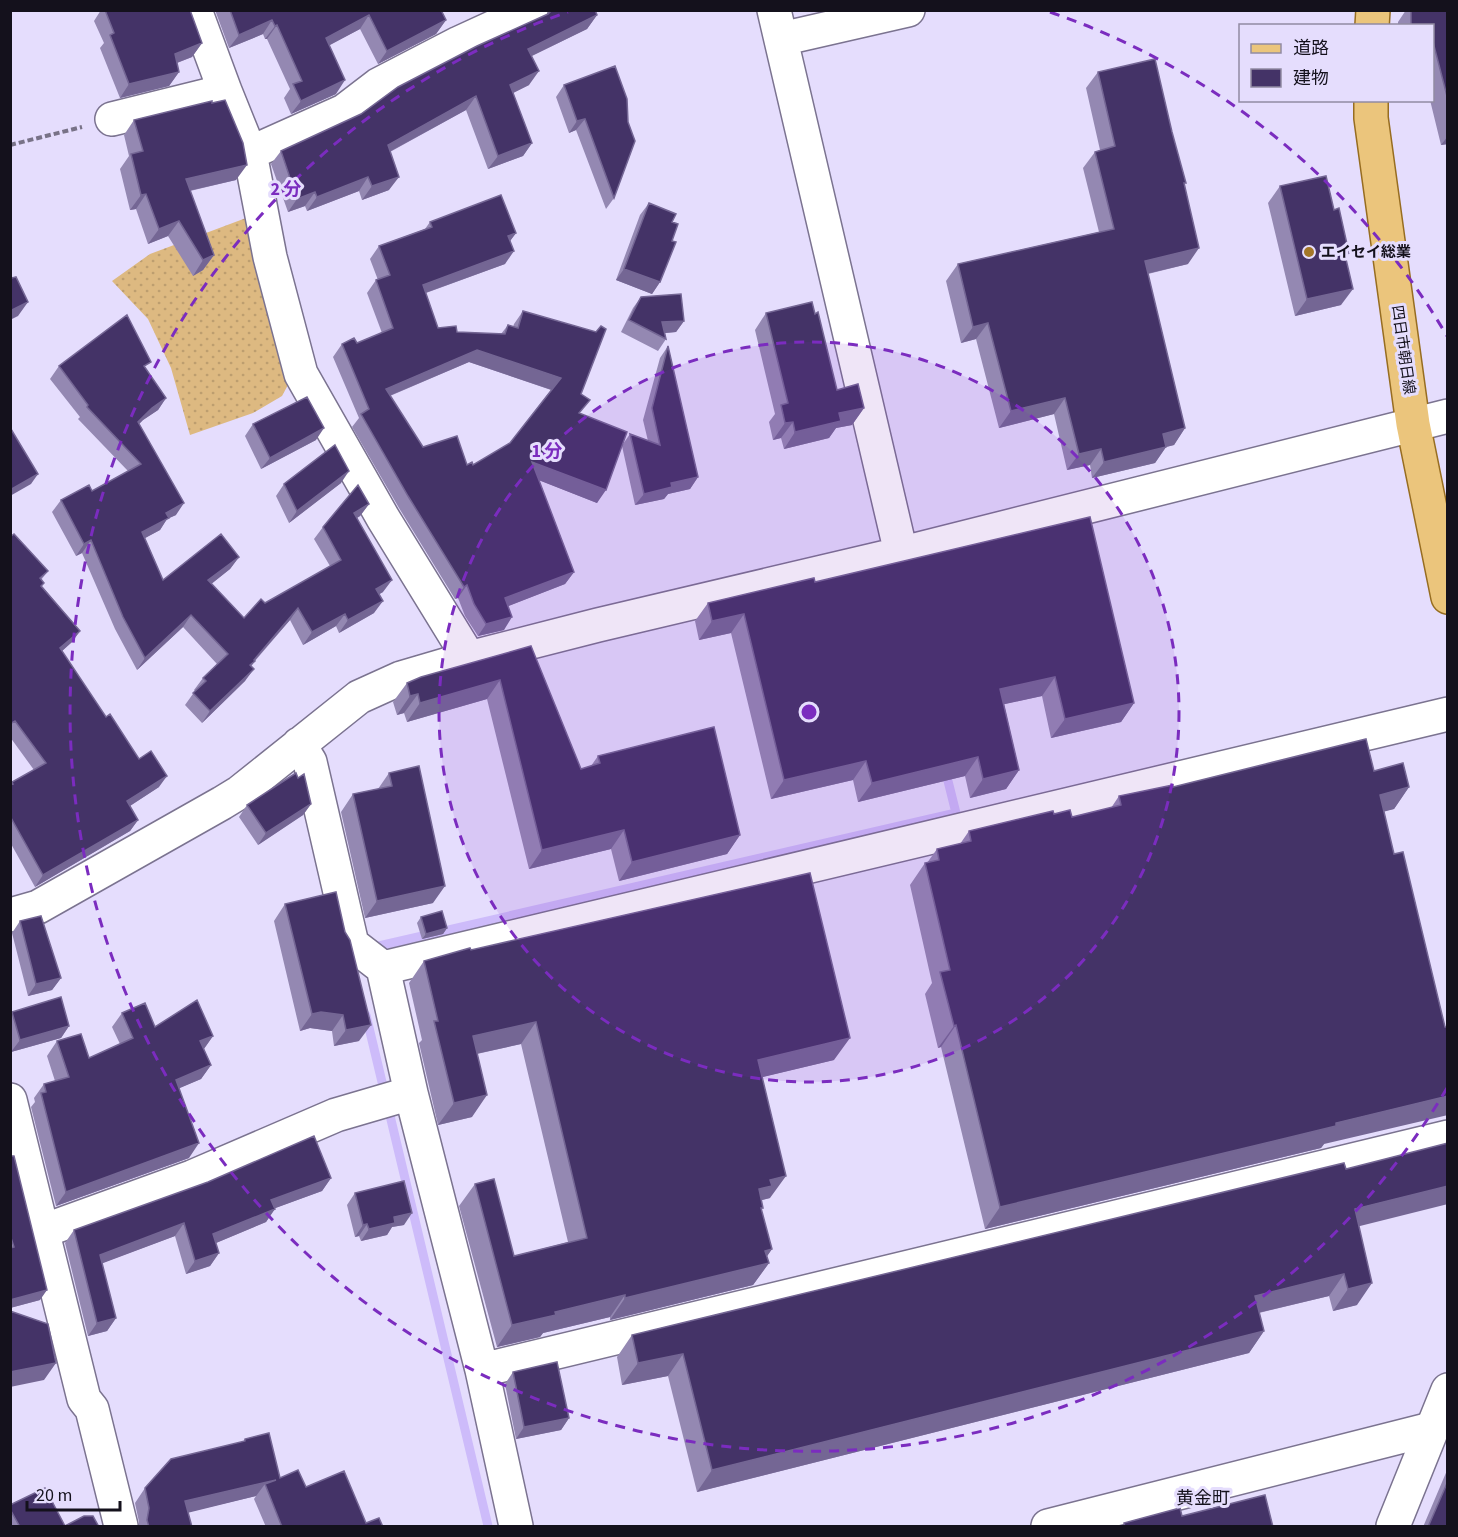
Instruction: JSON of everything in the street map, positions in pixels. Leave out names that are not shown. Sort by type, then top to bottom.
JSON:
[{"type":"main road","name":"四日市朝日線","points":[[1371,102],[1371,118],[1413,424],[1448,597]]},
{"type":"street","points":[[195,10],[250,153],[270,257],[301,374],[383,518],[469,658]]},
{"type":"street","points":[[250,153],[344,111],[388,80],[459,43],[531,10]]},
{"type":"street","points":[[894,555],[777,25],[908,10]]},
{"type":"street","points":[[112,119],[225,91]]},
{"type":"street","points":[[10,915],[38,907],[222,803],[240,792],[359,697],[401,678],[469,658],[894,555],[1448,416]]},
{"type":"street","points":[[369,957],[1448,714]]},
{"type":"street","points":[[299,744],[310,762],[369,957],[395,1097],[482,1370],[516,1527]]},
{"type":"street","points":[[43,1231],[192,1177],[336,1115],[395,1097]]},
{"type":"street","points":[[10,1100],[84,1399],[92,1409],[121,1527]]},
{"type":"street","points":[[482,1370],[1448,1137]]},
{"type":"street","points":[[1393,1527],[1448,1390]]},
{"type":"street","points":[[1048,1527],[1431,1429]]},
{"type":"path","points":[[10,145],[112,119]]},
{"type":"shaded area","points":[[254,215],[289,383],[282,396],[253,413],[190,435],[171,368],[148,319],[112,281],[150,254]]},
{"type":"building","points":[[105,10],[190,10],[202,43],[175,54],[179,72],[129,84],[110,35],[114,33]]},
{"type":"building","points":[[230,10],[441,10],[446,20],[387,51],[369,15],[326,38],[345,80],[301,101],[293,84],[302,81],[277,25],[275,26],[272,20],[239,35]]},
{"type":"building","points":[[552,10],[595,10],[597,15],[528,49],[539,71],[510,85],[532,143],[498,156],[476,96],[388,145],[399,177],[372,186],[368,177],[317,197],[315,192],[297,199],[281,151],[361,114],[398,87]]},
{"type":"building","points":[[1411,10],[1448,10],[1448,100],[1434,46],[1434,24],[1411,24]]},
{"type":"building","points":[[1155,59],[1186,183],[1184,183],[1199,248],[1145,261],[1185,428],[1163,434],[1166,447],[1104,462],[1101,449],[1079,454],[1065,398],[1011,411],[988,323],[973,327],[958,264],[1114,229],[1095,152],[1115,146],[1098,72]]},
{"type":"building","points":[[615,66],[627,99],[628,122],[635,141],[614,198],[585,119],[577,121],[564,85]]},
{"type":"building","points":[[225,100],[243,143],[247,165],[186,179],[214,255],[203,260],[179,221],[159,229],[146,194],[141,195],[131,154],[143,151],[134,120],[212,101],[212,103]]},
{"type":"building","points":[[1326,176],[1334,210],[1339,208],[1349,253],[1345,255],[1353,289],[1307,299],[1280,186]]},
{"type":"building","points":[[501,195],[516,233],[508,236],[514,251],[423,285],[438,328],[456,326],[457,332],[505,334],[508,325],[518,328],[523,311],[596,332],[601,326],[606,329],[581,394],[590,400],[579,413],[627,432],[606,490],[532,462],[574,572],[505,598],[512,617],[486,624],[474,604],[467,585],[464,587],[361,414],[369,409],[342,344],[354,338],[357,343],[393,328],[376,280],[390,275],[379,246],[432,227],[430,222]],"holes":[[[477,350],[561,378],[510,443],[473,465],[472,462],[467,465],[457,436],[423,447],[386,389]]]},
{"type":"building","points":[[649,203],[676,214],[672,222],[678,224],[672,241],[676,242],[660,282],[624,269]]},
{"type":"building","points":[[10,274],[12,278],[16,277],[28,302],[10,311]]},
{"type":"building","points":[[681,294],[684,321],[662,322],[666,339],[629,320],[641,297]]},
{"type":"building","points":[[812,302],[815,314],[818,312],[837,390],[858,384],[864,408],[839,413],[841,421],[795,432],[793,422],[785,423],[781,405],[788,403],[766,313]]},
{"type":"building","points":[[127,315],[151,362],[144,366],[166,398],[138,422],[184,503],[166,513],[169,518],[142,532],[163,580],[221,534],[239,557],[208,580],[244,618],[261,599],[265,603],[341,560],[323,527],[358,485],[369,504],[354,513],[392,580],[376,589],[383,601],[348,620],[345,614],[312,632],[298,608],[250,665],[254,669],[210,711],[193,693],[206,681],[203,678],[228,654],[191,615],[145,658],[123,617],[91,540],[84,544],[61,500],[89,485],[92,491],[141,464],[87,407],[88,405],[59,366]]},
{"type":"building","points":[[668,346],[698,477],[671,483],[672,487],[644,494],[630,434],[660,445],[652,408]]},
{"type":"building","points":[[307,397],[324,428],[270,458],[253,424]]},
{"type":"building","points":[[10,429],[38,474],[10,490]]},
{"type":"building","points":[[335,445],[349,471],[297,511],[284,484]]},
{"type":"building","points":[[1090,517],[1134,703],[1065,719],[1055,677],[1000,689],[1019,770],[983,779],[978,757],[872,783],[866,761],[784,780],[744,614],[712,621],[708,603],[814,578],[815,582]]},
{"type":"building","points":[[14,534],[48,571],[40,578],[44,583],[41,586],[80,631],[60,648],[106,717],[110,714],[139,759],[151,751],[167,776],[127,801],[138,820],[43,875],[10,816],[10,785],[13,784],[12,782],[46,763],[15,721],[10,724],[10,537]]},
{"type":"building","points":[[531,646],[581,769],[600,763],[598,756],[714,727],[740,835],[632,862],[624,830],[542,850],[500,680],[420,703],[418,694],[410,696],[407,683]]},
{"type":"building","points":[[1366,739],[1374,771],[1403,763],[1409,787],[1380,795],[1394,854],[1403,852],[1445,1027],[1448,1027],[1448,1096],[1336,1123],[1336,1126],[1000,1207],[956,1025],[954,1026],[940,972],[950,970],[925,863],[939,860],[937,849],[971,841],[969,831],[1053,811],[1054,814],[1070,810],[1072,817],[1121,805],[1119,796],[1173,785],[1173,787]]},
{"type":"building","points":[[419,766],[445,886],[377,901],[353,794],[392,786],[389,773]]},
{"type":"building","points":[[296,773],[298,778],[304,774],[311,804],[266,833],[247,805]]},
{"type":"building","points":[[810,873],[850,1038],[758,1060],[786,1176],[770,1180],[772,1186],[759,1189],[763,1208],[761,1208],[772,1249],[765,1251],[769,1263],[625,1298],[625,1295],[512,1325],[475,1184],[494,1179],[514,1256],[587,1238],[536,1022],[473,1036],[487,1095],[454,1103],[434,1021],[438,1021],[424,961],[470,948],[471,950]]},
{"type":"building","points":[[336,892],[371,1025],[346,1030],[343,1015],[321,1012],[312,1014],[285,904]]},
{"type":"building","points":[[442,911],[447,928],[426,934],[421,917]]},
{"type":"building","points":[[41,916],[61,978],[36,984],[20,921]]},
{"type":"building","points":[[61,997],[69,1026],[20,1040],[12,1012]]},
{"type":"building","points":[[197,1000],[213,1036],[200,1041],[211,1065],[176,1080],[199,1143],[66,1192],[41,1093],[46,1092],[44,1084],[69,1077],[57,1041],[81,1034],[89,1058],[133,1038],[122,1013],[145,1003],[155,1027]]},
{"type":"building","points":[[314,1136],[331,1178],[271,1200],[275,1209],[213,1234],[219,1253],[195,1261],[184,1223],[100,1255],[116,1318],[97,1323],[74,1230],[208,1182]]},
{"type":"building","points":[[1448,1143],[1448,1186],[1355,1209],[1372,1283],[1348,1289],[1344,1274],[1255,1296],[1264,1331],[712,1470],[683,1354],[638,1363],[632,1335],[1344,1163],[1346,1169]]},
{"type":"building","points":[[10,1156],[14,1156],[47,1290],[10,1300],[10,1248],[14,1247],[10,1235]]},
{"type":"building","points":[[404,1181],[412,1213],[394,1217],[395,1223],[369,1229],[367,1224],[363,1225],[355,1193]]},
{"type":"building","points":[[10,1311],[48,1324],[56,1363],[10,1372]]},
{"type":"building","points":[[557,1362],[569,1418],[524,1427],[513,1372]]},
{"type":"building","points":[[269,1433],[280,1478],[298,1470],[306,1487],[344,1471],[366,1523],[379,1518],[383,1527],[282,1527],[265,1484],[276,1480],[185,1501],[192,1527],[149,1527],[147,1520],[149,1508],[145,1488],[171,1459]]},
{"type":"building","points":[[1448,1481],[1448,1527],[1428,1527]]},
{"type":"building","points":[[45,1488],[65,1526],[84,1516],[93,1516],[99,1527],[20,1527],[10,1505]]},
{"type":"building","points":[[1265,1495],[1273,1527],[1125,1527],[1124,1523],[1180,1508],[1182,1516]]},
{"type":"waterway","points":[[370,948],[956,813],[945,769]]},
{"type":"waterway","points":[[366,1015],[488,1526]]},
{"type":"place","name":"エイセイ総業","points":[[1309,252]]},
{"type":"district","name":"黄金町","points":[[1203,1498]]}]
